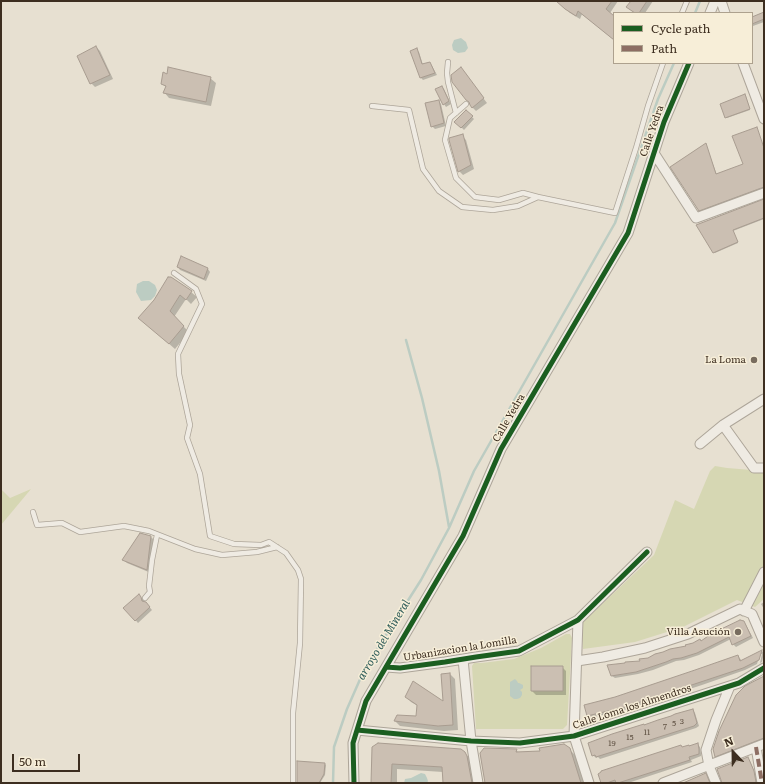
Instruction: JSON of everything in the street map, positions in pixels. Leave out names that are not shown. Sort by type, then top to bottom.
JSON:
[{"type":"street","points":[[710,12],[715,1]]},
{"type":"street","points":[[721,1],[725,12]]},
{"type":"street","name":"Calle Yedra","points":[[354,783],[353,743],[366,701],[463,536],[501,449],[628,232],[664,122],[688,64]]},
{"type":"street","points":[[743,64],[764,119]]},
{"type":"street","points":[[654,153],[696,218],[764,193]]},
{"type":"street","points":[[700,444],[723,426],[764,399]]},
{"type":"street","points":[[723,426],[754,468],[764,468]]},
{"type":"street","name":"Urbanizacion la Lomilla","points":[[386,667],[400,668],[519,650],[578,620],[647,552]]},
{"type":"street","points":[[577,661],[645,648],[688,634],[742,610],[764,572]]},
{"type":"street","points":[[742,610],[752,614],[764,642]]},
{"type":"street","points":[[578,620],[574,736],[588,783]]},
{"type":"street","points":[[463,659],[471,741],[478,783]]},
{"type":"street","name":"Calle Loma los Almendros","points":[[357,730],[471,741],[520,743],[574,736],[739,683],[764,668]]},
{"type":"street","points":[[716,783],[709,766],[706,750],[730,686]]},
{"type":"street","points":[[664,783],[760,746],[762,783]]},
{"type":"lane","points":[[682,12],[687,1]]},
{"type":"lane","points":[[448,62],[448,82],[456,113]]},
{"type":"lane","points":[[466,104],[450,118],[445,140],[456,178],[475,197],[499,200],[523,194],[615,213],[663,64]]},
{"type":"lane","points":[[372,106],[409,110],[423,169],[439,191],[462,207],[493,210],[518,206],[538,197]]},
{"type":"lane","points":[[174,273],[196,289],[202,304],[178,354],[180,374],[190,425],[187,438],[200,474],[210,536],[234,544],[261,545],[269,542],[286,553],[298,570],[301,579],[300,643],[293,713],[293,783]]},
{"type":"lane","points":[[33,512],[37,525],[62,523],[80,532],[124,526],[149,532],[195,549],[222,555],[257,552],[277,547]]},
{"type":"lane","points":[[145,598],[150,592],[149,586],[152,560],[157,535]]},
{"type":"green space","points":[[715,466],[764,471],[764,599],[755,607],[737,600],[683,627],[635,642],[583,649],[581,624],[654,555],[675,500],[694,509],[710,471]]},
{"type":"green space","points":[[1,489],[10,498],[31,489],[1,525]]},
{"type":"green space","points":[[566,634],[570,634],[572,638],[567,725],[563,729],[476,729],[472,666],[474,663],[514,659],[541,648]]},
{"type":"shaded area","points":[[461,38],[466,42],[468,48],[465,52],[458,53],[453,50],[452,45],[454,40]]},
{"type":"shaded area","points":[[143,281],[149,281],[155,285],[157,290],[155,296],[151,300],[141,301],[136,292],[137,284]]},
{"type":"shaded area","points":[[515,679],[518,683],[523,685],[523,688],[520,690],[522,695],[517,699],[510,696],[510,682]]},
{"type":"shaded area","points":[[421,773],[425,774],[428,781],[427,783],[404,783],[405,779]]},
{"type":"building","points":[[556,1],[612,1],[606,9],[613,15],[613,39],[578,11],[576,16]]},
{"type":"building","points":[[631,1],[647,1],[640,12],[634,12],[626,7]]},
{"type":"building","points":[[764,12],[764,19],[753,24],[753,17]]},
{"type":"building","points":[[96,46],[110,75],[90,84],[77,56]]},
{"type":"building","points":[[417,48],[422,64],[430,62],[435,73],[420,78],[410,51]]},
{"type":"building","points":[[168,67],[211,77],[206,102],[163,93],[166,86],[161,84],[163,72],[167,74]]},
{"type":"building","points":[[461,67],[484,98],[472,108],[469,102],[452,82],[451,75]]},
{"type":"building","points":[[442,86],[449,101],[443,105],[435,89]]},
{"type":"building","points":[[745,94],[750,109],[725,118],[720,104]]},
{"type":"building","points":[[439,100],[444,123],[431,127],[425,103]]},
{"type":"building","points":[[466,110],[473,116],[461,128],[454,122]]},
{"type":"building","points":[[757,127],[764,148],[764,187],[699,211],[670,167],[706,143],[716,174],[743,164],[732,136]]},
{"type":"building","points":[[463,134],[471,165],[458,172],[449,138]]},
{"type":"building","points":[[764,199],[764,218],[733,230],[738,242],[713,253],[696,225]]},
{"type":"building","points":[[181,256],[208,268],[204,279],[177,267]]},
{"type":"building","points":[[168,277],[171,277],[192,291],[186,300],[180,295],[170,311],[184,326],[169,344],[138,318],[154,300]]},
{"type":"building","points":[[140,533],[151,536],[147,570],[122,560]]},
{"type":"building","points":[[139,594],[142,601],[146,602],[150,607],[135,621],[123,608]]},
{"type":"building","points":[[740,620],[744,621],[751,636],[732,645],[729,637],[697,653],[673,659],[636,672],[611,676],[607,665],[640,661],[639,659],[648,658],[670,649],[686,646],[685,645],[700,639],[701,641],[714,632]]},
{"type":"building","points":[[762,650],[759,660],[743,668],[625,707],[587,716],[584,705],[615,697],[738,655],[740,661]]},
{"type":"building","points":[[531,666],[563,666],[563,691],[531,691]]},
{"type":"building","points":[[450,673],[453,725],[438,726],[394,721],[397,715],[416,716],[417,705],[405,697],[413,681],[443,701],[441,674]]},
{"type":"building","points":[[764,676],[764,738],[715,757],[713,749],[719,731],[736,695],[745,686]]},
{"type":"building","points":[[693,709],[697,723],[694,726],[596,757],[595,755],[592,756],[588,743]]},
{"type":"building","points":[[378,743],[461,749],[467,756],[472,783],[443,783],[442,767],[392,764],[391,783],[371,783],[372,747]]},
{"type":"building","points":[[698,743],[699,754],[689,757],[690,760],[618,783],[616,783],[615,780],[607,783],[601,783],[598,774],[601,771],[681,745],[682,747]]},
{"type":"building","points":[[564,744],[570,748],[581,783],[485,783],[480,753],[484,748],[517,749],[516,752],[540,751],[539,748]]},
{"type":"building","points":[[748,757],[754,771],[756,782],[722,783],[717,769]]},
{"type":"building","points":[[297,761],[325,763],[324,774],[319,783],[297,783]]},
{"type":"building","points":[[706,773],[710,783],[683,783]]},
{"type":"waterway","points":[[695,12],[700,1]]},
{"type":"waterway","name":"arroyo del Mineral","points":[[333,783],[334,747],[347,709],[365,668],[421,580],[449,528],[474,471],[615,223],[658,99],[674,64]]},
{"type":"waterway","points":[[406,340],[422,398],[439,471],[449,527]]},
{"type":"marked path","points":[[756,747],[762,783]]},
{"type":"cycle path","points":[[354,783],[353,743],[366,701],[463,536],[501,449],[628,233],[664,122],[689,64]]},
{"type":"cycle path","points":[[386,667],[400,668],[519,651],[578,620],[647,552]]},
{"type":"cycle path","points":[[357,730],[471,741],[520,743],[574,736],[739,683],[764,668]]},
{"type":"place","name":"La Loma","points":[[754,360]]},
{"type":"place","name":"Villa Asución","points":[[738,632]]}]
